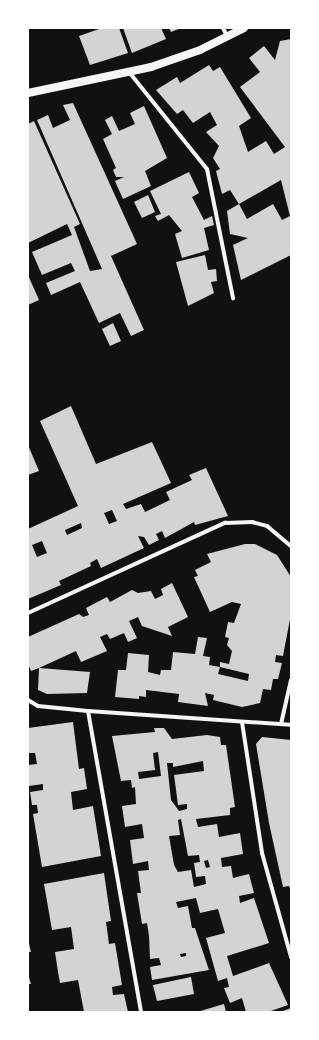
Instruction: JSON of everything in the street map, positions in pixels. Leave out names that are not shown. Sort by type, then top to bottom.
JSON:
[{"type":"main road","points":[[28,93],[129,72],[174,60],[244,28]]},
{"type":"street","points":[[223,28],[227,37]]},
{"type":"street","points":[[129,72],[207,169],[233,298]]},
{"type":"street","points":[[28,613],[225,523],[252,522],[267,526],[291,546]]},
{"type":"street","points":[[281,724],[291,680]]},
{"type":"street","points":[[28,700],[38,706],[88,711],[291,725]]},
{"type":"street","points":[[88,711],[141,1012]]},
{"type":"street","points":[[242,722],[262,853],[291,958]]},
{"type":"building","points":[[102,28],[119,28],[128,53],[90,65],[79,36]]},
{"type":"building","points":[[123,28],[161,28],[166,39],[132,53]]},
{"type":"building","points":[[169,28],[181,28],[171,32]]},
{"type":"building","points":[[291,39],[291,255],[241,280],[233,245],[248,238],[230,234],[227,211],[239,204],[230,190],[222,194],[216,171],[220,169],[213,158],[219,146],[206,132],[217,125],[210,112],[193,123],[183,110],[177,114],[156,90],[177,77],[180,83],[209,65],[213,71],[220,67],[251,118],[239,126],[248,152],[266,141],[274,154],[285,147],[240,87],[260,72],[249,58],[264,46],[275,60],[280,41]],"holes":[[[281,180],[290,216],[282,220],[273,204],[247,219],[239,204]]]},
{"type":"building","points":[[73,103],[137,244],[111,256],[144,330],[131,336],[120,313],[99,323],[80,282],[51,295],[46,283],[75,271],[71,263],[42,275],[32,252],[72,235],[67,224],[28,243],[28,124],[34,121],[80,224],[74,227],[90,271],[102,269],[37,120],[48,115],[53,128],[70,120],[63,105]]},
{"type":"building","points":[[144,106],[167,158],[145,171],[151,186],[123,199],[115,181],[124,177],[116,177],[113,170],[116,168],[103,139],[112,134],[105,120],[112,116],[119,131],[135,124],[130,113]]},
{"type":"building","points":[[189,172],[199,193],[192,197],[204,220],[212,216],[214,225],[204,228],[209,250],[182,258],[175,234],[182,231],[169,215],[158,221],[155,216],[161,214],[150,191]]},
{"type":"building","points":[[148,195],[155,212],[142,218],[134,202]]},
{"type":"building","points":[[205,255],[208,270],[216,269],[217,281],[211,282],[214,293],[188,306],[176,262]]},
{"type":"building","points":[[28,275],[39,300],[28,305]]},
{"type":"building","points":[[113,323],[121,341],[110,346],[102,329]]},
{"type":"building","points":[[71,406],[96,464],[152,442],[171,483],[123,504],[126,509],[141,504],[145,512],[170,500],[166,492],[192,480],[189,475],[206,468],[228,516],[195,525],[194,522],[165,538],[162,531],[156,534],[159,540],[149,545],[144,537],[138,536],[144,548],[101,568],[97,559],[90,563],[91,566],[59,581],[61,585],[28,599],[28,529],[78,506],[40,421]],"holes":[[[112,510],[117,521],[109,524],[104,513]],[[81,523],[82,528],[67,535],[65,530]],[[42,541],[47,553],[37,557],[32,545]]]},
{"type":"building","points":[[28,445],[39,471],[28,475]]},
{"type":"building","points":[[245,544],[255,544],[277,555],[291,577],[291,614],[283,656],[276,655],[275,662],[282,663],[278,679],[273,679],[271,690],[263,689],[260,703],[242,707],[213,700],[214,695],[205,693],[208,706],[178,702],[179,694],[146,690],[146,697],[139,696],[139,699],[115,697],[118,670],[126,670],[128,653],[149,655],[148,672],[160,675],[161,670],[171,670],[173,652],[195,654],[198,637],[207,638],[203,656],[210,657],[209,665],[220,667],[220,662],[229,664],[232,651],[227,645],[229,638],[225,637],[228,622],[234,623],[241,604],[232,602],[210,612],[194,577],[198,576],[195,570],[211,562],[207,554]],"holes":[[[220,667],[249,674],[248,681],[218,674]]]},
{"type":"building","points":[[172,583],[188,617],[168,627],[172,636],[142,626],[138,617],[129,621],[137,638],[128,642],[124,633],[110,639],[107,634],[100,637],[107,651],[81,662],[76,651],[31,671],[28,664],[28,637],[79,614],[83,617],[89,615],[86,608],[107,597],[110,602],[132,590],[138,593],[151,591],[155,599],[163,595],[161,589]]},
{"type":"building","points":[[39,668],[90,672],[87,693],[47,694],[38,690]]},
{"type":"building","points":[[73,722],[79,769],[84,768],[87,789],[71,792],[73,810],[93,806],[101,856],[42,867],[33,814],[38,813],[37,805],[32,805],[30,792],[43,790],[43,784],[29,786],[28,765],[37,764],[35,753],[28,753],[28,728]]},
{"type":"building","points":[[154,728],[164,728],[172,739],[207,735],[220,737],[221,745],[226,745],[235,807],[230,808],[230,815],[196,819],[198,827],[217,824],[219,837],[240,833],[243,854],[221,858],[222,867],[231,866],[233,878],[249,874],[254,893],[239,896],[240,903],[254,898],[269,943],[227,956],[233,976],[269,963],[288,1005],[268,1012],[246,1012],[242,998],[230,1003],[224,988],[229,987],[227,978],[218,981],[206,938],[225,933],[218,909],[200,913],[196,898],[176,902],[178,908],[188,906],[192,928],[195,928],[209,970],[152,980],[150,967],[161,965],[159,958],[150,959],[147,923],[142,924],[137,893],[141,893],[138,871],[149,870],[148,861],[133,864],[130,840],[144,838],[142,824],[125,827],[122,806],[136,804],[135,787],[132,788],[131,780],[121,781],[112,736],[155,732]],"holes":[[[158,752],[161,776],[139,779],[138,772],[155,770],[153,753]],[[203,761],[204,771],[174,775],[178,805],[187,804],[187,809],[179,811],[171,800],[167,763],[173,763],[173,767]],[[181,819],[188,856],[199,855],[200,862],[194,863],[196,877],[205,876],[206,884],[194,887],[191,870],[178,872],[174,865],[169,836],[180,835],[178,820]],[[208,860],[210,867],[206,868],[204,861]],[[186,953],[186,956],[181,957],[180,954]]]},
{"type":"building","points":[[262,737],[291,740],[291,891],[289,886],[283,887],[269,823],[256,744]]},
{"type":"building","points":[[104,873],[111,921],[106,922],[109,944],[115,943],[122,985],[112,987],[113,995],[124,994],[128,1012],[84,1012],[78,980],[60,983],[58,972],[55,952],[74,949],[71,927],[52,930],[44,884]]},
{"type":"building","points":[[28,939],[31,952],[28,952]]},
{"type":"building","points":[[28,974],[31,984],[28,984]]},
{"type":"building","points":[[191,977],[194,994],[157,1001],[153,985]]},
{"type":"building","points":[[224,1004],[226,1012],[197,1012]]},
{"type":"building","points":[[291,1008],[291,1012],[280,1012]]}]
